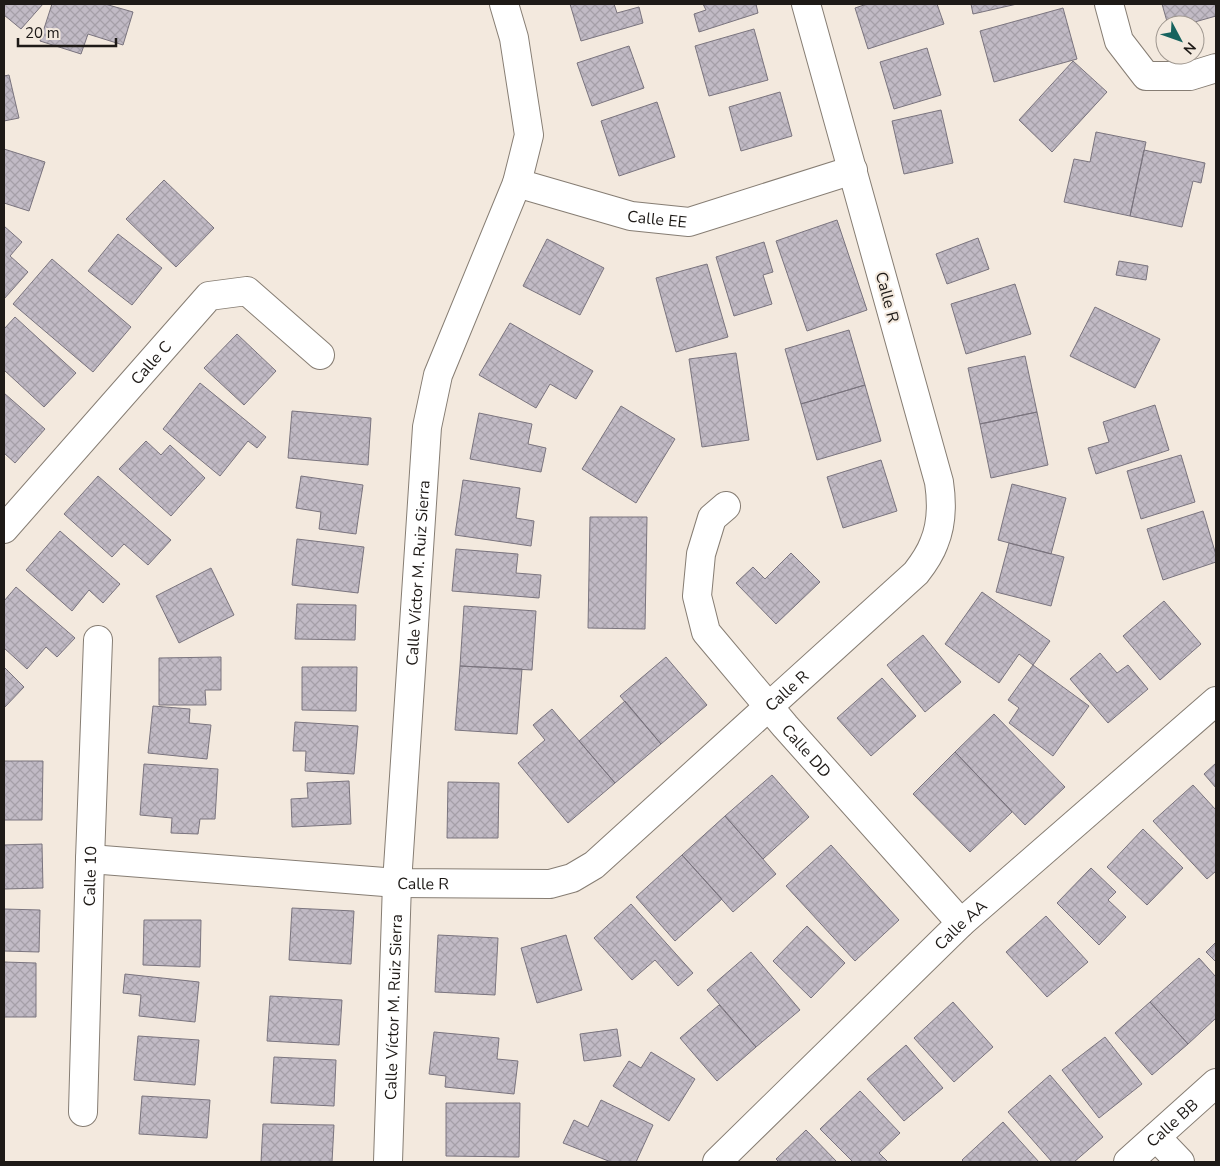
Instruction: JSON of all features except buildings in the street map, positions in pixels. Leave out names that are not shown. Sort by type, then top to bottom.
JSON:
[{"type":"street","name":"Calle Víctor M. Ruiz Sierra","points":[[388,1162],[397,883],[427,427],[438,375],[517,183],[529,135],[514,38],[504,4]]},
{"type":"street","name":"Calle R","points":[[90,859],[397,883],[550,884],[572,878],[594,865],[916,574],[929,554],[938,529],[941,496],[939,482],[806,4]]},
{"type":"street","points":[[1109,4],[1119,42],[1146,76],[1190,76],[1216,68]]},
{"type":"street","name":"Calle EE","points":[[517,183],[631,216],[689,222],[853,170]]},
{"type":"street","name":"Calle C","points":[[4,529],[209,296],[247,291],[320,355]]},
{"type":"street","name":"Calle DD","points":[[726,506],[712,518],[701,554],[697,596],[706,632],[769,707],[961,923]]},
{"type":"street","name":"Calle 10","points":[[83,1112],[98,640]]},
{"type":"street","name":"Calle AA","points":[[717,1162],[961,923],[1216,701]]},
{"type":"street","name":"Calle BB","points":[[1128,1162],[1216,1083]]},
{"type":"street","points":[[1156,1137],[1180,1162]]}]
